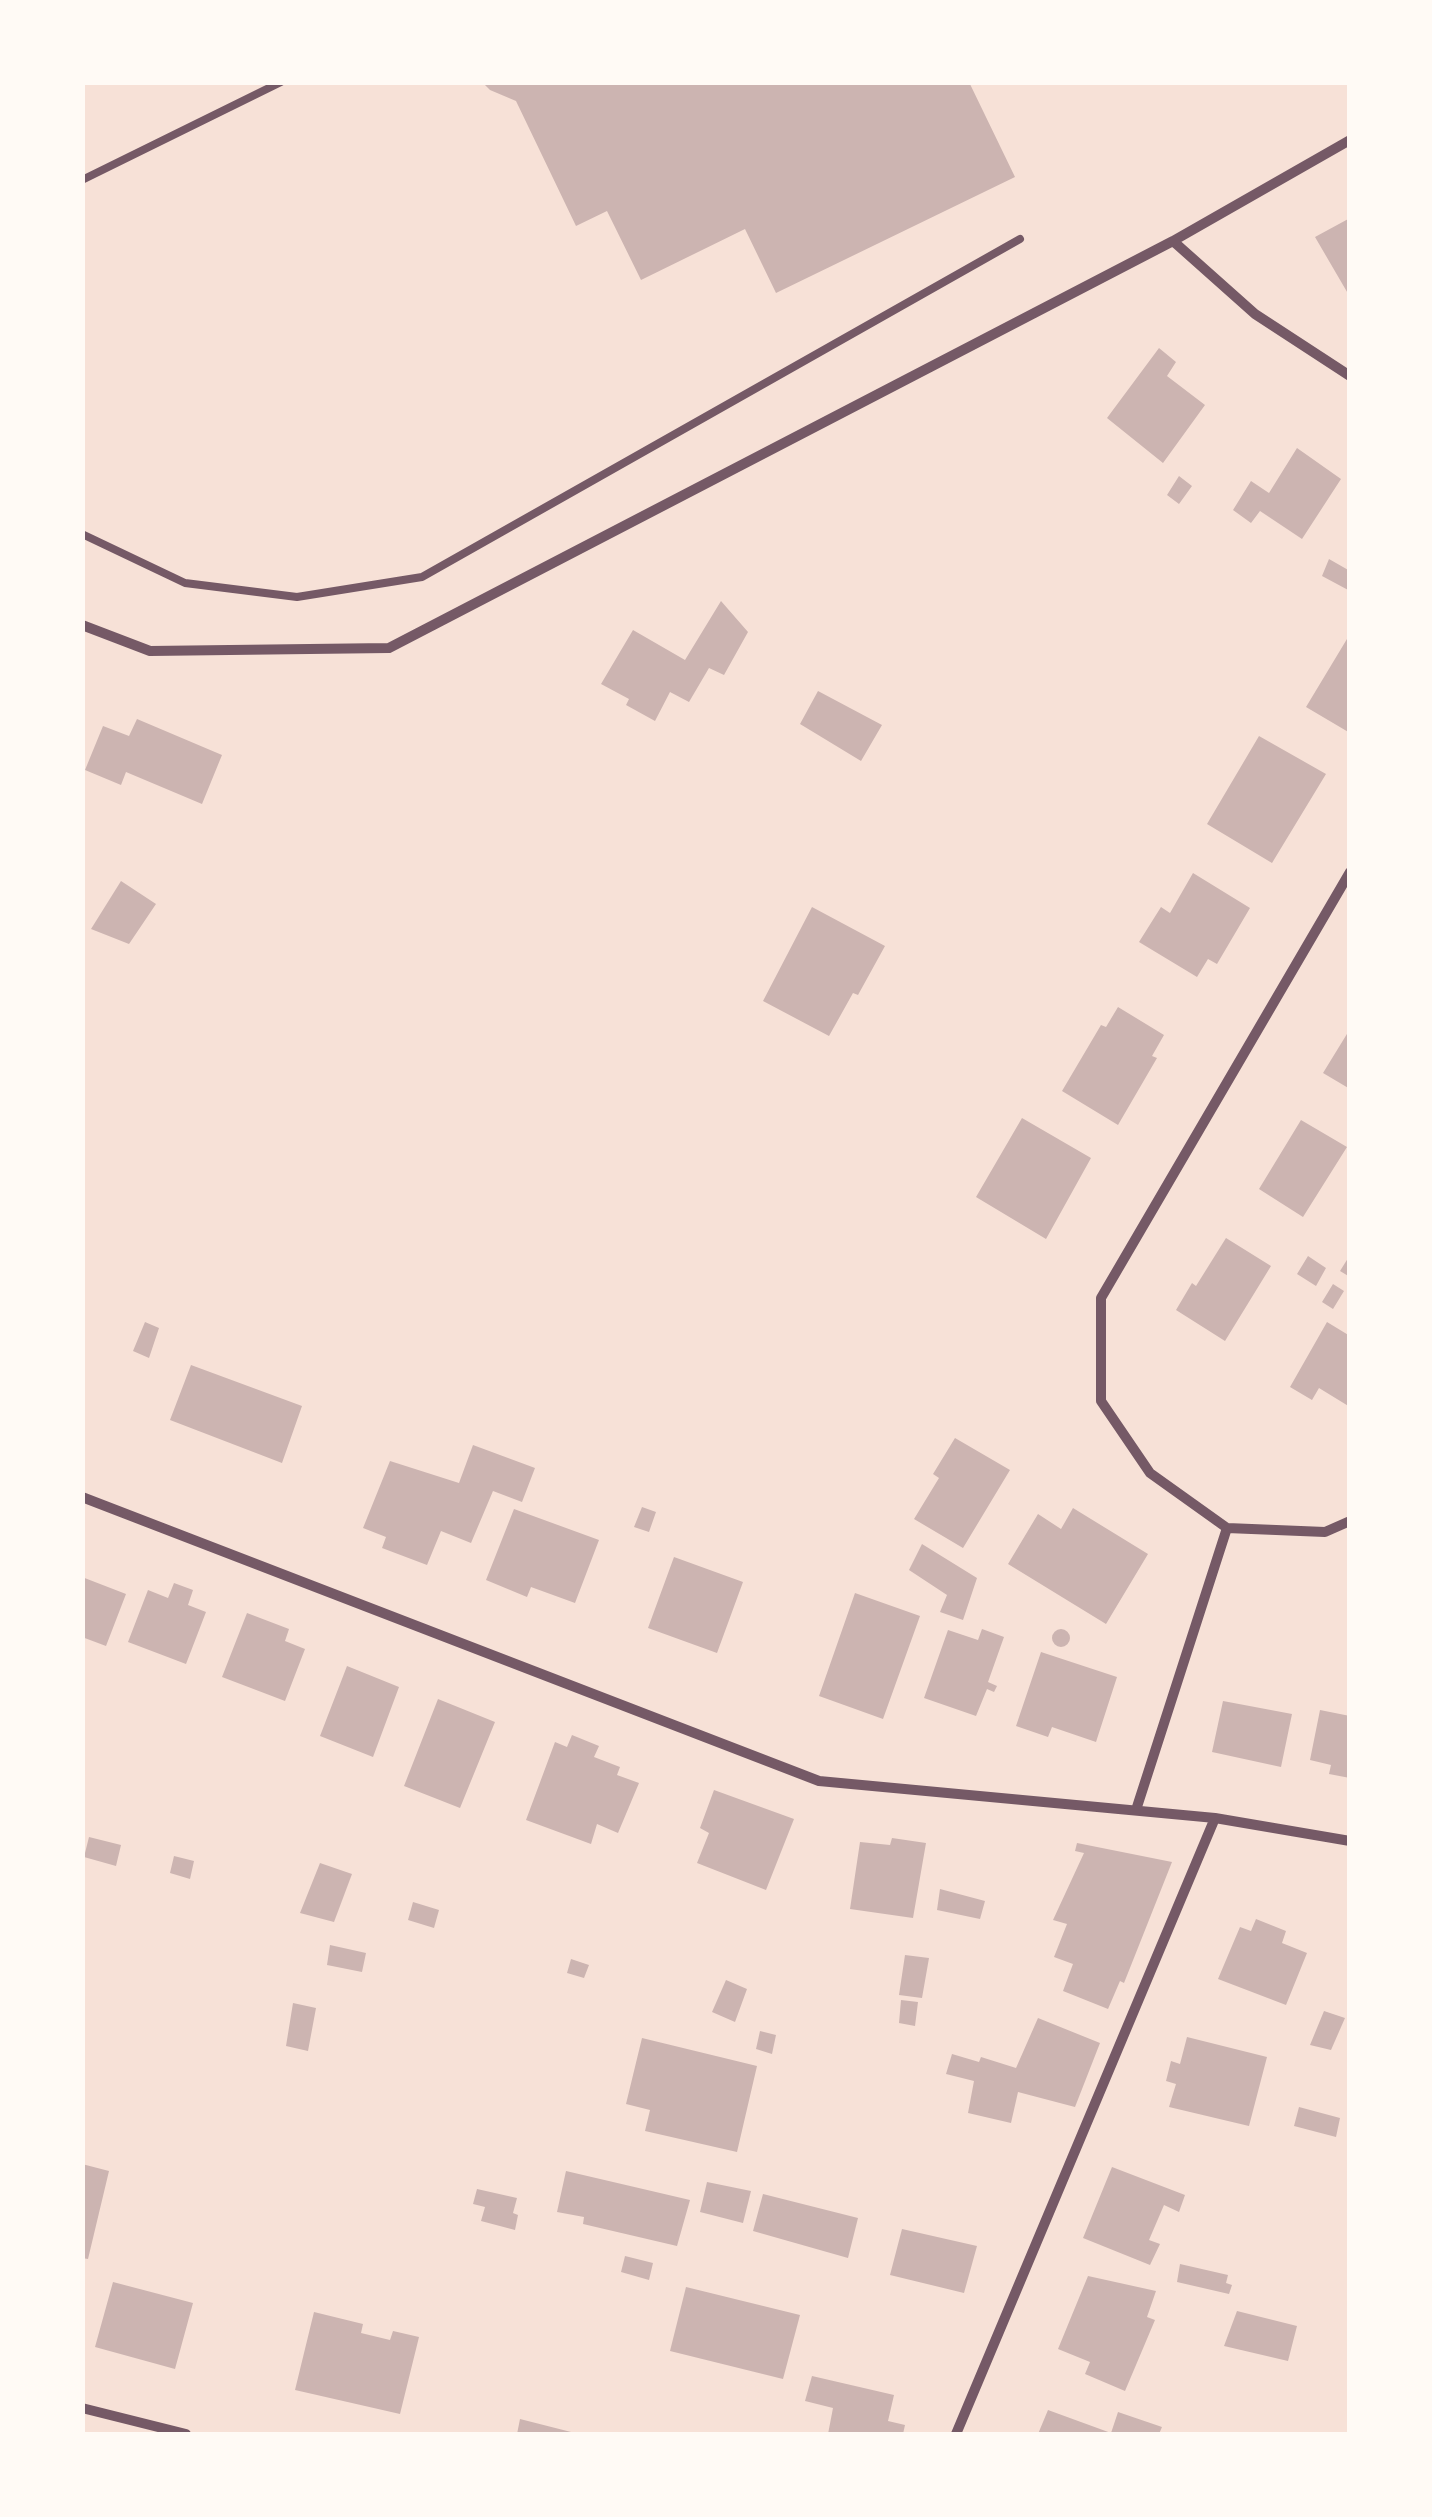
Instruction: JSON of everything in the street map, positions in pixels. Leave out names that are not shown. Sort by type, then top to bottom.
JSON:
[{"type":"street","points":[[82,625],[150,651],[389,648],[1173,241],[1350,140]]},
{"type":"street","points":[[1173,241],[1255,314],[1350,376]]},
{"type":"street","points":[[1350,872],[1100,1298],[1101,1401],[1150,1472],[1227,1528],[1325,1532],[1350,1520]]},
{"type":"street","points":[[82,1497],[820,1781],[1215,1818],[1350,1841]]},
{"type":"street","points":[[1136,1810],[1227,1528]]},
{"type":"street","points":[[956,2434],[1215,1818]]},
{"type":"street","points":[[82,2408],[186,2434]]},
{"type":"lane","points":[[82,180],[281,82]]},
{"type":"lane","points":[[82,534],[185,583],[297,598],[422,577],[1020,239]]},
{"type":"building","points":[[482,82],[969,82],[1015,177],[776,293],[745,229],[641,280],[607,211],[576,226],[516,101],[490,90]]},
{"type":"building","points":[[1350,218],[1350,297],[1315,237]]},
{"type":"building","points":[[1159,348],[1176,362],[1167,376],[1205,405],[1163,463],[1107,418]]},
{"type":"building","points":[[1297,448],[1341,479],[1302,539],[1260,511],[1251,523],[1233,510],[1251,481],[1269,493]]},
{"type":"building","points":[[1179,476],[1192,486],[1179,504],[1167,495]]},
{"type":"building","points":[[1329,559],[1350,571],[1350,591],[1322,576]]},
{"type":"building","points":[[721,601],[748,632],[724,675],[709,668],[689,702],[670,692],[655,721],[626,705],[629,699],[601,684],[633,630],[685,660]]},
{"type":"building","points":[[1350,634],[1350,733],[1306,707]]},
{"type":"building","points":[[818,691],[882,725],[861,761],[800,724]]},
{"type":"building","points":[[137,719],[222,755],[202,804],[126,772],[121,785],[85,770],[103,726],[129,736]]},
{"type":"building","points":[[1259,736],[1326,774],[1272,863],[1207,824]]},
{"type":"building","points":[[1193,873],[1250,908],[1217,964],[1208,959],[1197,977],[1139,942],[1161,907],[1170,913]]},
{"type":"building","points":[[121,881],[156,904],[129,944],[91,929]]},
{"type":"building","points":[[812,907],[885,946],[829,1036],[763,1001]]},
{"type":"building","points":[[1118,1007],[1164,1035],[1152,1056],[1157,1058],[1118,1125],[1062,1091],[1101,1025],[1106,1027]]},
{"type":"building","points":[[1350,1029],[1350,1089],[1323,1073]]},
{"type":"building","points":[[1022,1118],[1091,1158],[1046,1239],[976,1197]]},
{"type":"building","points":[[1301,1120],[1347,1147],[1303,1217],[1259,1189]]},
{"type":"building","points":[[1226,1238],[1271,1266],[1225,1341],[1176,1310]]},
{"type":"building","points":[[1350,1255],[1350,1277],[1340,1271]]},
{"type":"building","points":[[1308,1256],[1326,1268],[1316,1286],[1297,1274]]},
{"type":"building","points":[[1333,1284],[1344,1291],[1333,1309],[1322,1302]]},
{"type":"building","points":[[145,1322],[159,1328],[149,1358],[133,1351]]},
{"type":"building","points":[[1327,1322],[1350,1336],[1350,1407],[1319,1388],[1312,1400],[1290,1387]]},
{"type":"building","points":[[191,1365],[302,1406],[282,1463],[170,1420]]},
{"type":"building","points":[[955,1438],[1010,1470],[963,1548],[914,1519],[939,1478],[933,1474]]},
{"type":"building","points":[[473,1445],[535,1468],[522,1502],[493,1491],[471,1543],[441,1531],[427,1565],[382,1548],[386,1537],[363,1528],[390,1461],[459,1483]]},
{"type":"building","points":[[642,1507],[656,1512],[649,1532],[634,1527]]},
{"type":"building","points":[[1073,1508],[1148,1554],[1106,1624],[1008,1564],[1038,1514],[1061,1529]]},
{"type":"building","points":[[514,1509],[599,1540],[575,1603],[531,1587],[527,1597],[486,1580]]},
{"type":"building","points":[[922,1544],[977,1578],[963,1620],[940,1612],[947,1595],[909,1570]]},
{"type":"building","points":[[674,1557],[743,1582],[717,1653],[648,1628]]},
{"type":"building","points":[[82,1577],[126,1594],[106,1646],[82,1637]]},
{"type":"building","points":[[174,1583],[193,1590],[188,1605],[206,1612],[186,1664],[128,1642],[148,1590],[168,1598]]},
{"type":"building","points":[[855,1593],[920,1616],[883,1719],[819,1696]]},
{"type":"building","points":[[247,1613],[289,1629],[285,1641],[305,1649],[285,1701],[222,1677]]},
{"type":"building","points":[[982,1629],[1004,1637],[988,1682],[997,1686],[994,1692],[987,1689],[976,1716],[924,1698],[948,1630],[978,1640]]},
{"type":"building","points":[[1061,1629],[1070,1638],[1061,1647],[1052,1638]]},
{"type":"building","points":[[1041,1652],[1117,1677],[1096,1742],[1052,1727],[1048,1737],[1016,1726]]},
{"type":"building","points":[[347,1666],[399,1687],[373,1757],[320,1736]]},
{"type":"building","points":[[438,1699],[495,1722],[460,1808],[404,1786]]},
{"type":"building","points":[[1223,1701],[1292,1714],[1281,1767],[1212,1752]]},
{"type":"building","points":[[1320,1710],[1350,1716],[1350,1778],[1329,1774],[1331,1765],[1310,1760]]},
{"type":"building","points":[[572,1735],[599,1746],[594,1757],[620,1767],[617,1775],[639,1783],[618,1833],[597,1824],[591,1844],[526,1820],[555,1742],[567,1747]]},
{"type":"building","points":[[714,1790],[794,1819],[766,1890],[697,1863],[709,1833],[700,1828]]},
{"type":"building","points":[[89,1837],[121,1845],[116,1866],[84,1857]]},
{"type":"building","points":[[892,1838],[926,1843],[913,1918],[850,1909],[860,1842],[890,1845]]},
{"type":"building","points":[[1077,1843],[1172,1862],[1124,1983],[1120,1981],[1108,2009],[1063,1991],[1073,1964],[1054,1957],[1067,1924],[1053,1920],[1084,1853],[1075,1851]]},
{"type":"building","points":[[174,1856],[194,1861],[190,1879],[170,1873]]},
{"type":"building","points":[[320,1863],[352,1874],[334,1922],[300,1913]]},
{"type":"building","points":[[940,1889],[985,1901],[980,1919],[937,1910]]},
{"type":"building","points":[[413,1902],[439,1910],[434,1928],[408,1920]]},
{"type":"building","points":[[1256,1919],[1286,1931],[1282,1943],[1307,1953],[1286,2005],[1218,1979],[1240,1927],[1251,1931]]},
{"type":"building","points":[[330,1945],[366,1953],[362,1972],[327,1965]]},
{"type":"building","points":[[905,1955],[929,1958],[922,1998],[899,1995]]},
{"type":"building","points":[[571,1959],[589,1965],[584,1978],[567,1973]]},
{"type":"building","points":[[726,1980],[747,1989],[735,2022],[712,2012]]},
{"type":"building","points":[[901,2000],[918,2002],[915,2026],[899,2023]]},
{"type":"building","points":[[293,2003],[316,2008],[308,2051],[286,2046]]},
{"type":"building","points":[[1324,2011],[1345,2018],[1331,2050],[1310,2045]]},
{"type":"building","points":[[1038,2018],[1100,2043],[1075,2107],[1018,2092],[1011,2123],[968,2113],[974,2081],[946,2074],[952,2054],[979,2062],[981,2057],[1016,2068]]},
{"type":"building","points":[[760,2031],[776,2035],[772,2054],[756,2049]]},
{"type":"building","points":[[1187,2037],[1267,2057],[1249,2126],[1169,2107],[1176,2084],[1166,2081],[1171,2061],[1180,2064]]},
{"type":"building","points":[[642,2038],[757,2066],[737,2152],[645,2131],[650,2110],[626,2104]]},
{"type":"building","points":[[1299,2107],[1340,2118],[1336,2137],[1294,2126]]},
{"type":"building","points":[[82,2164],[109,2171],[88,2259],[82,2258]]},
{"type":"building","points":[[1112,2167],[1185,2195],[1179,2212],[1164,2205],[1149,2240],[1160,2244],[1150,2265],[1083,2238]]},
{"type":"building","points":[[566,2171],[690,2200],[677,2246],[583,2224],[584,2217],[557,2212]]},
{"type":"building","points":[[707,2182],[751,2191],[743,2223],[700,2212]]},
{"type":"building","points":[[477,2189],[517,2198],[513,2213],[518,2215],[515,2230],[481,2221],[485,2207],[473,2204]]},
{"type":"building","points":[[763,2194],[858,2218],[848,2258],[753,2231]]},
{"type":"building","points":[[902,2229],[977,2246],[964,2293],[890,2275]]},
{"type":"building","points":[[625,2256],[653,2263],[649,2280],[621,2272]]},
{"type":"building","points":[[1180,2264],[1228,2275],[1226,2283],[1232,2285],[1229,2294],[1177,2282]]},
{"type":"building","points":[[1088,2276],[1156,2291],[1147,2317],[1155,2320],[1125,2391],[1085,2374],[1090,2362],[1058,2349]]},
{"type":"building","points":[[113,2282],[193,2303],[175,2369],[95,2347]]},
{"type":"building","points":[[686,2287],[800,2315],[783,2379],[670,2351]]},
{"type":"building","points":[[1237,2311],[1297,2326],[1288,2361],[1224,2346]]},
{"type":"building","points":[[314,2312],[363,2324],[361,2333],[390,2340],[393,2331],[419,2337],[400,2414],[295,2390]]},
{"type":"building","points":[[812,2376],[894,2395],[888,2421],[905,2425],[903,2434],[828,2434],[833,2408],[805,2401]]},
{"type":"building","points":[[1048,2410],[1111,2433],[1118,2412],[1162,2427],[1159,2434],[1038,2434]]},
{"type":"building","points":[[520,2419],[575,2433],[575,2434],[517,2434]]}]
